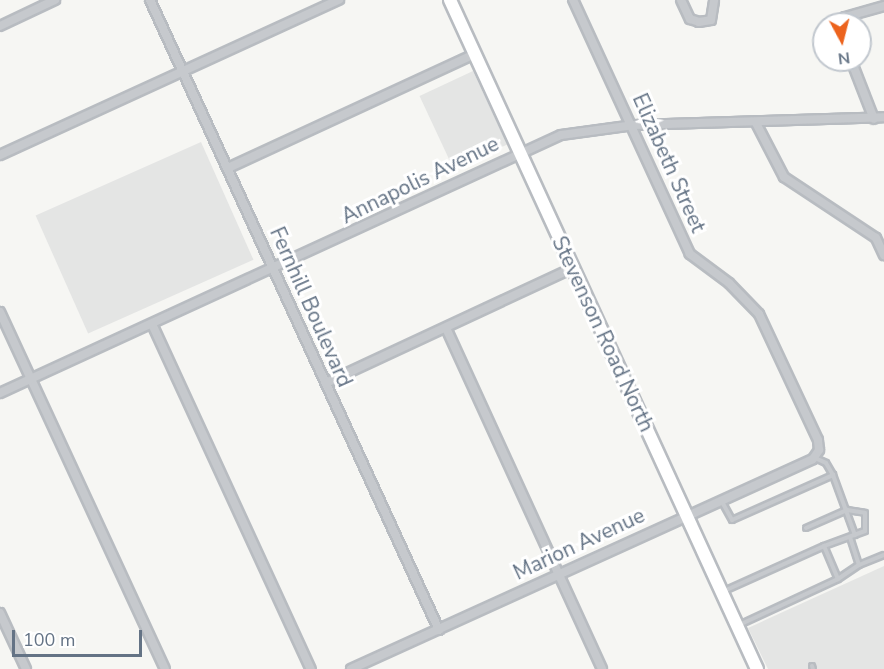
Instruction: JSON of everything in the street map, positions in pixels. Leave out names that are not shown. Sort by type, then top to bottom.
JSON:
[{"type":"main road","name":"Stevenson Road North","points":[[450,0],[756,669]]},
{"type":"street","points":[[0,26],[55,0]]},
{"type":"street","name":"Fernhill Boulevard","points":[[150,0],[439,630]]},
{"type":"street","points":[[0,155],[339,0]]},
{"type":"street","name":"Elizabeth Street","points":[[573,0],[634,125],[690,254],[729,283],[759,314],[818,440],[817,454]]},
{"type":"street","points":[[681,0],[690,19],[699,22],[711,20],[714,0]]},
{"type":"street","points":[[863,12],[884,6]]},
{"type":"street","points":[[228,168],[475,54]]},
{"type":"street","points":[[856,72],[874,118]]},
{"type":"street","name":"Annapolis Avenue","points":[[0,393],[275,269],[520,152],[561,135],[634,125],[756,123],[884,117]]},
{"type":"street","points":[[756,123],[783,177],[880,237],[884,255]]},
{"type":"street","points":[[326,383],[573,268]]},
{"type":"street","points":[[0,312],[165,669]]},
{"type":"street","points":[[152,324],[310,669]]},
{"type":"street","points":[[446,328],[555,573],[602,669]]},
{"type":"street","name":"Marion Avenue","points":[[351,669],[817,454]]},
{"type":"street","points":[[0,613],[26,669]]},
{"type":"lane","points":[[817,454],[833,475],[847,510],[859,565]]},
{"type":"lane","points":[[721,500],[732,520],[833,475]]},
{"type":"lane","points":[[721,593],[866,529],[865,513],[847,510],[806,528]]},
{"type":"lane","points":[[824,546],[838,579]]},
{"type":"lane","points":[[736,627],[838,579],[859,565],[884,555]]},
{"type":"shaded area","points":[[473,71],[507,144],[454,169],[420,96]]},
{"type":"shaded area","points":[[201,142],[253,260],[88,333],[36,216]]},
{"type":"shaded area","points":[[884,566],[884,669],[768,669],[748,628]]}]
